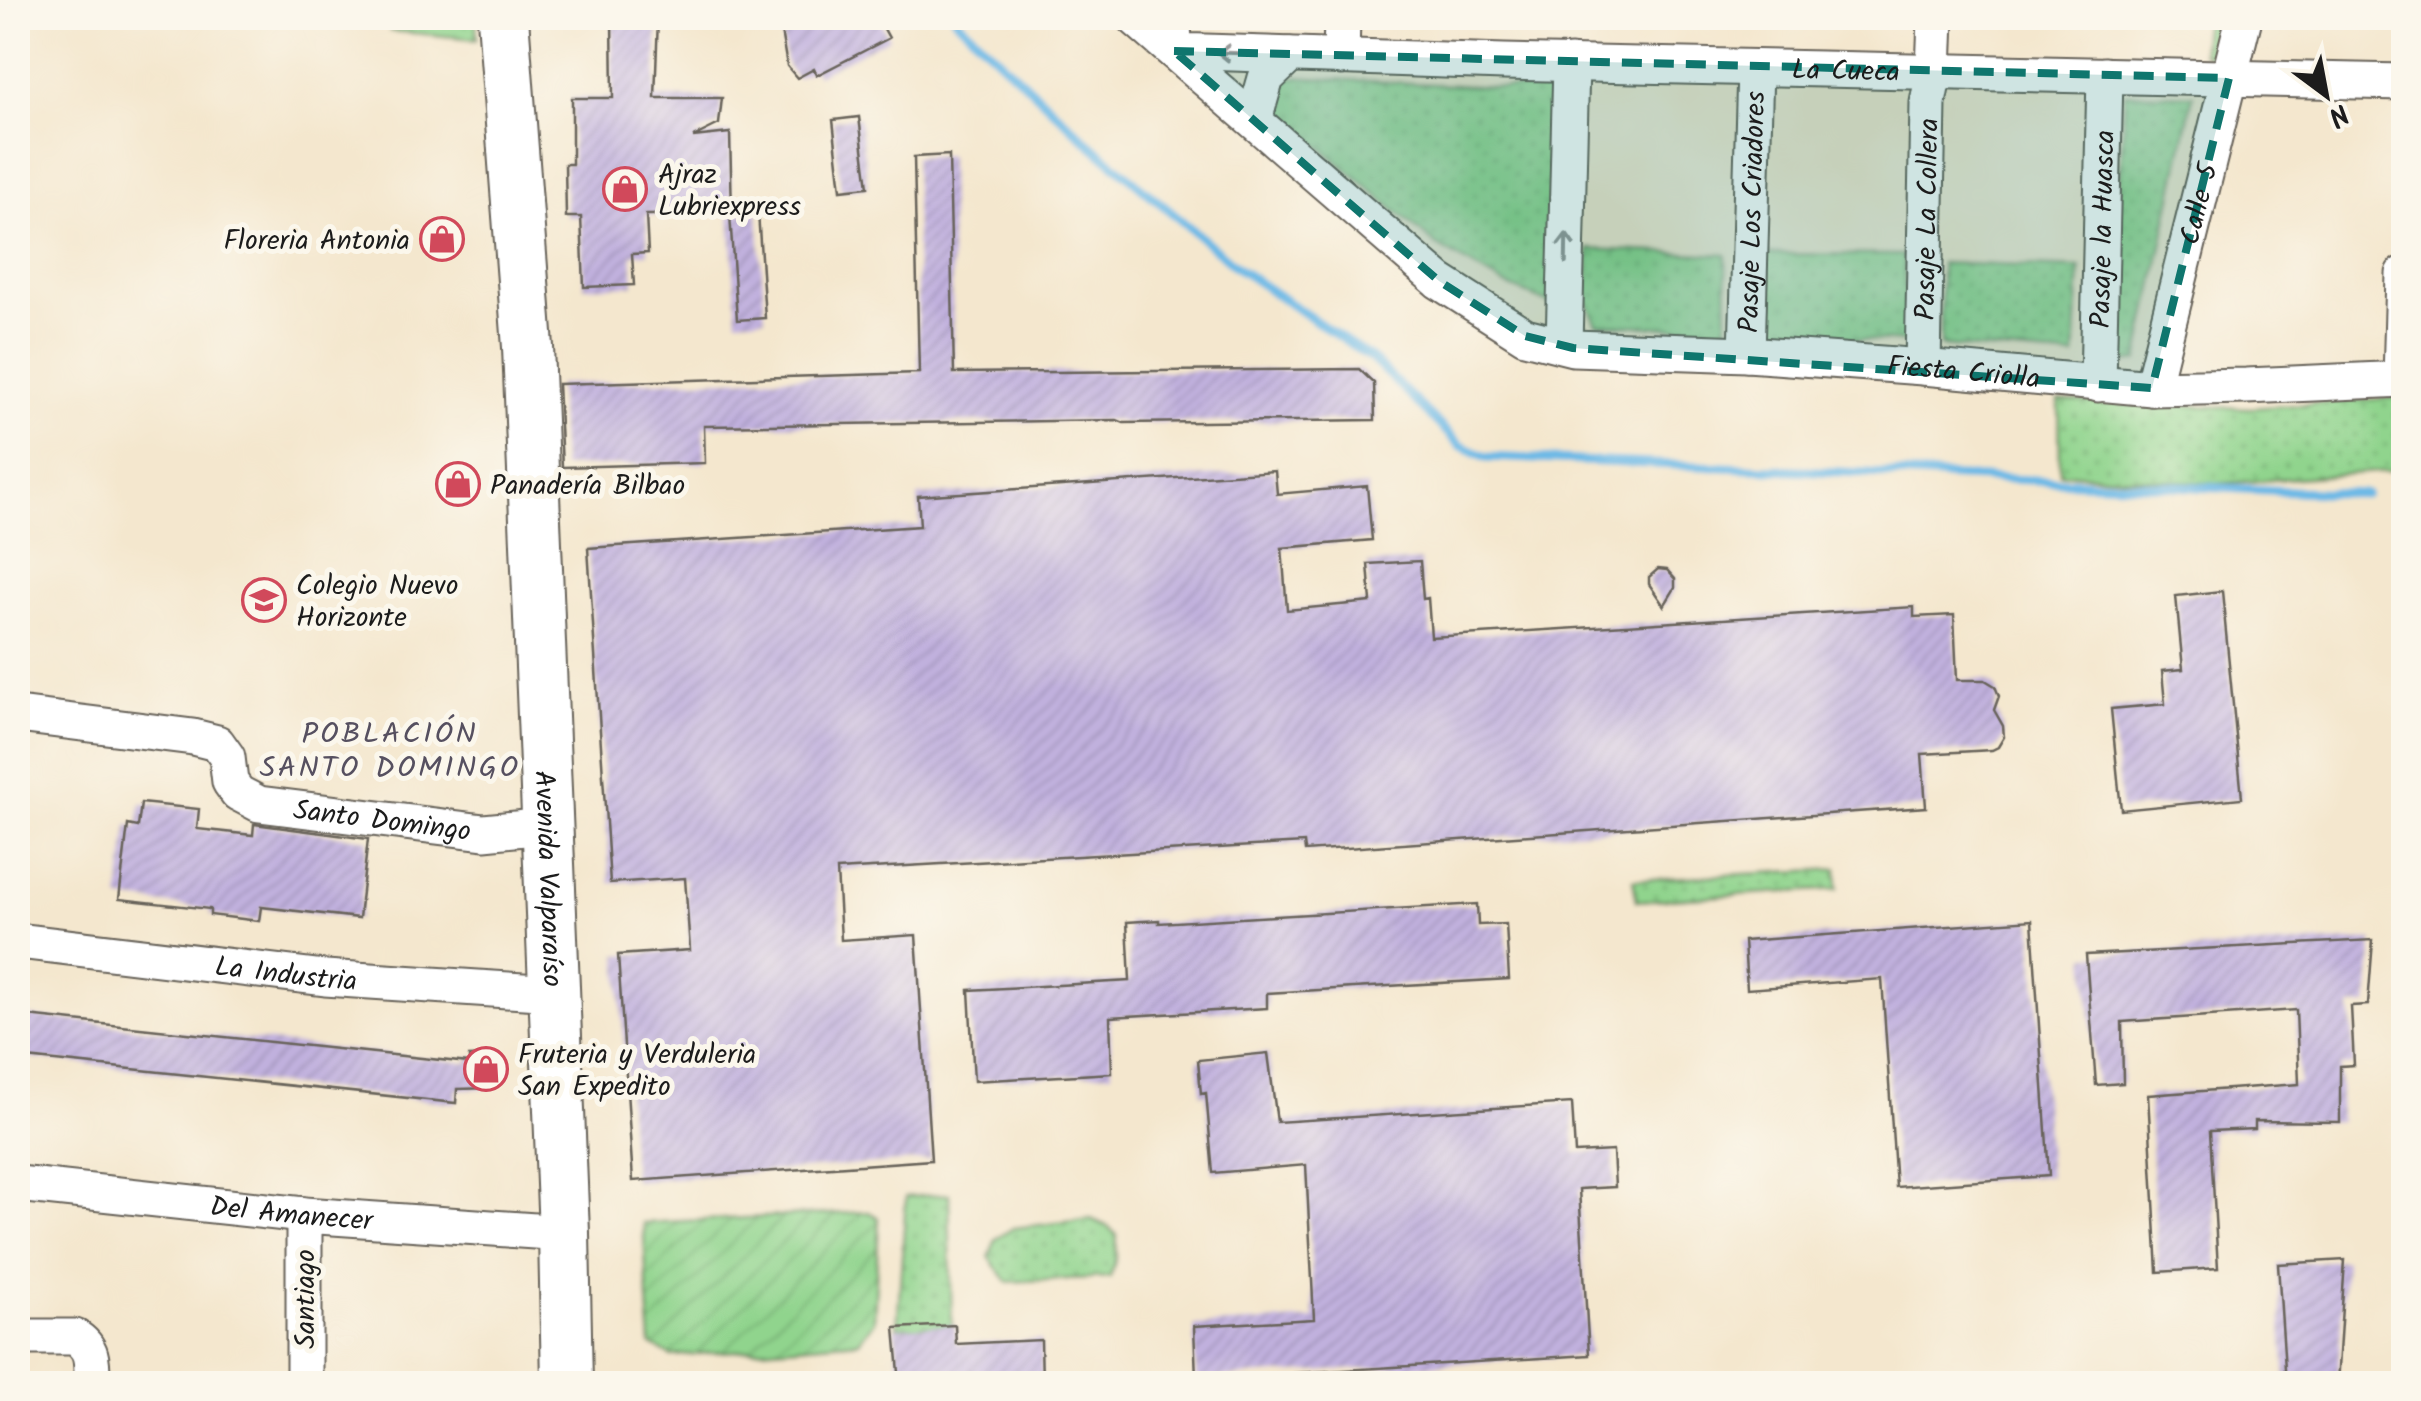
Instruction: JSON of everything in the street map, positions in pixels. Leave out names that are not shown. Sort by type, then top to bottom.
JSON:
[{"type":"main road","name":"Avenida Valparaíso","points":[[503,18],[528,347],[567,1384]]},
{"type":"street","name":"Fiesta Criolla","points":[[1135,18],[1174,34],[1254,120],[1439,281],[1525,336],[1573,348],[1923,366],[2152,388],[2402,379]]},
{"type":"street","points":[[1341,57],[1342,18]]},
{"type":"street","name":"Pasaje La Collera","points":[[1923,366],[1928,103],[1936,18]]},
{"type":"street","name":"Calle 5","points":[[2152,388],[2244,18]]},
{"type":"street","name":"La Cueca","points":[[1174,34],[1290,55],[1341,57],[2404,82]]},
{"type":"street","points":[[1254,120],[1266,78],[1290,55]]},
{"type":"street","points":[[1564,345],[1570,63]]},
{"type":"street","name":"Pasaje Los Criadores","points":[[1747,354],[1756,68]]},
{"type":"street","name":"Pasaje la Huasca","points":[[2098,384],[2105,75]]},
{"type":"street","points":[[2402,379],[2404,274]]},
{"type":"street","name":"Santo Domingo","points":[[18,715],[193,736],[217,743],[227,757],[230,782],[238,794],[259,804],[484,832],[546,826]]},
{"type":"street","name":"La Industria","points":[[18,941],[326,978],[554,994]]},
{"type":"street","name":"Del Amanecer","points":[[18,1184],[304,1215],[564,1234]]},
{"type":"street","name":"Santiago","points":[[304,1215],[304,1384]]},
{"type":"street","points":[[18,1337],[75,1337],[82,1341],[91,1354],[92,1384]]},
{"type":"highlighted area","points":[[1174,51],[2229,78],[2152,388],[1573,348],[1525,336],[1439,281]]},
{"type":"green space","points":[[392,18],[476,18],[477,39],[390,31]]},
{"type":"green space","points":[[2204,18],[2228,18],[2217,59],[2202,53]]},
{"type":"green space","points":[[1287,77],[1560,90],[1554,305],[1505,285],[1436,245],[1285,117],[1277,103],[1275,87]]},
{"type":"green space","points":[[2125,93],[2193,95],[2138,361],[2110,364]]},
{"type":"green space","points":[[1589,249],[1726,255],[1727,330],[1597,324],[1587,302]]},
{"type":"green space","points":[[1764,254],[1903,255],[1908,342],[1764,335]]},
{"type":"green space","points":[[1941,263],[2080,268],[2075,357],[1941,346]]},
{"type":"green space","points":[[2403,397],[2403,470],[2217,484],[2060,473],[2059,401],[2251,408]]},
{"type":"green space","points":[[1837,869],[1838,889],[1637,901],[1633,880]]},
{"type":"green space","points":[[949,1194],[952,1326],[897,1328],[906,1197]]},
{"type":"green space","points":[[869,1212],[879,1218],[874,1321],[859,1341],[672,1356],[651,1345],[643,1223]]},
{"type":"green space","points":[[1091,1219],[1117,1235],[1110,1277],[1007,1282],[989,1257],[996,1239],[1013,1228]]},
{"type":"building","points":[[612,18],[658,18],[655,98],[722,98],[719,124],[693,137],[730,133],[732,214],[758,212],[765,318],[737,320],[730,214],[646,215],[648,253],[632,254],[634,285],[584,287],[581,217],[566,217],[565,164],[572,164],[572,98],[613,98]]},
{"type":"building","points":[[795,18],[878,18],[889,38],[817,75],[814,69],[797,78],[787,66],[780,25]]},
{"type":"building","points":[[859,117],[868,187],[841,190],[833,120]]},
{"type":"building","points":[[949,155],[954,373],[1359,369],[1374,383],[1375,420],[704,426],[705,463],[562,467],[558,384],[919,373],[914,157]]},
{"type":"building","points":[[1275,471],[1277,494],[1367,486],[1372,540],[1282,548],[1287,610],[1371,602],[1368,564],[1420,561],[1431,637],[1914,607],[1914,617],[1954,615],[1957,680],[1985,680],[1995,686],[1999,696],[1994,710],[2004,737],[1992,750],[1922,754],[1926,807],[1305,851],[1304,843],[837,870],[841,940],[916,935],[931,1160],[633,1181],[618,955],[690,950],[685,878],[610,883],[588,548],[920,526],[918,496]]},
{"type":"building","points":[[1658,569],[1667,570],[1675,579],[1675,588],[1664,606],[1649,584],[1649,577]]},
{"type":"building","points":[[2222,591],[2242,798],[2121,810],[2111,709],[2165,704],[2162,671],[2183,669],[2176,596]]},
{"type":"building","points":[[141,803],[199,809],[197,829],[253,835],[254,824],[368,839],[359,918],[261,907],[259,921],[210,915],[210,909],[119,899],[128,825],[138,827]]},
{"type":"building","points":[[1477,904],[1478,925],[1506,924],[1509,979],[1267,993],[1267,1008],[1110,1017],[1112,1073],[974,1081],[969,990],[1130,981],[1127,922]]},
{"type":"building","points":[[2032,920],[2049,1176],[1896,1187],[1882,979],[1747,989],[1744,941]]},
{"type":"building","points":[[2373,940],[2368,1005],[2351,1006],[2354,1065],[2340,1066],[2340,1122],[2255,1121],[2255,1129],[2210,1131],[2218,1268],[2158,1272],[2148,1095],[2299,1084],[2296,1010],[2122,1022],[2123,1083],[2096,1085],[2086,955]]},
{"type":"building","points":[[18,1015],[469,1063],[469,1057],[501,1055],[502,1082],[493,1082],[493,1088],[457,1089],[456,1103],[18,1057]]},
{"type":"building","points":[[1268,1053],[1277,1122],[1572,1103],[1575,1153],[1613,1151],[1615,1187],[1579,1189],[1589,1355],[1196,1379],[1194,1326],[1314,1319],[1306,1165],[1213,1173],[1206,1093],[1201,1094],[1198,1060]]},
{"type":"building","points":[[2345,1260],[2337,1384],[2286,1384],[2278,1264]]},
{"type":"building","points":[[955,1325],[956,1344],[1041,1340],[1042,1384],[900,1384],[895,1328]]},
{"type":"waterway","points":[[955,18],[1090,144],[1240,270],[1372,359],[1460,445],[1486,457],[2365,494]]},
{"type":"place","name":"Ajraz Lubriexpress","points":[[625,189]]},
{"type":"place","name":"Floreria Antonia","points":[[442,239]]},
{"type":"place","name":"Panadería Bilbao","points":[[458,484]]},
{"type":"place","name":"Colegio Nuevo Horizonte","points":[[264,600]]},
{"type":"place","name":"Fruteria y Verduleria San Expedito","points":[[486,1069]]},
{"type":"district","name":"POBLACIÓN SANTO DOMINGO","points":[[390,750]]}]
